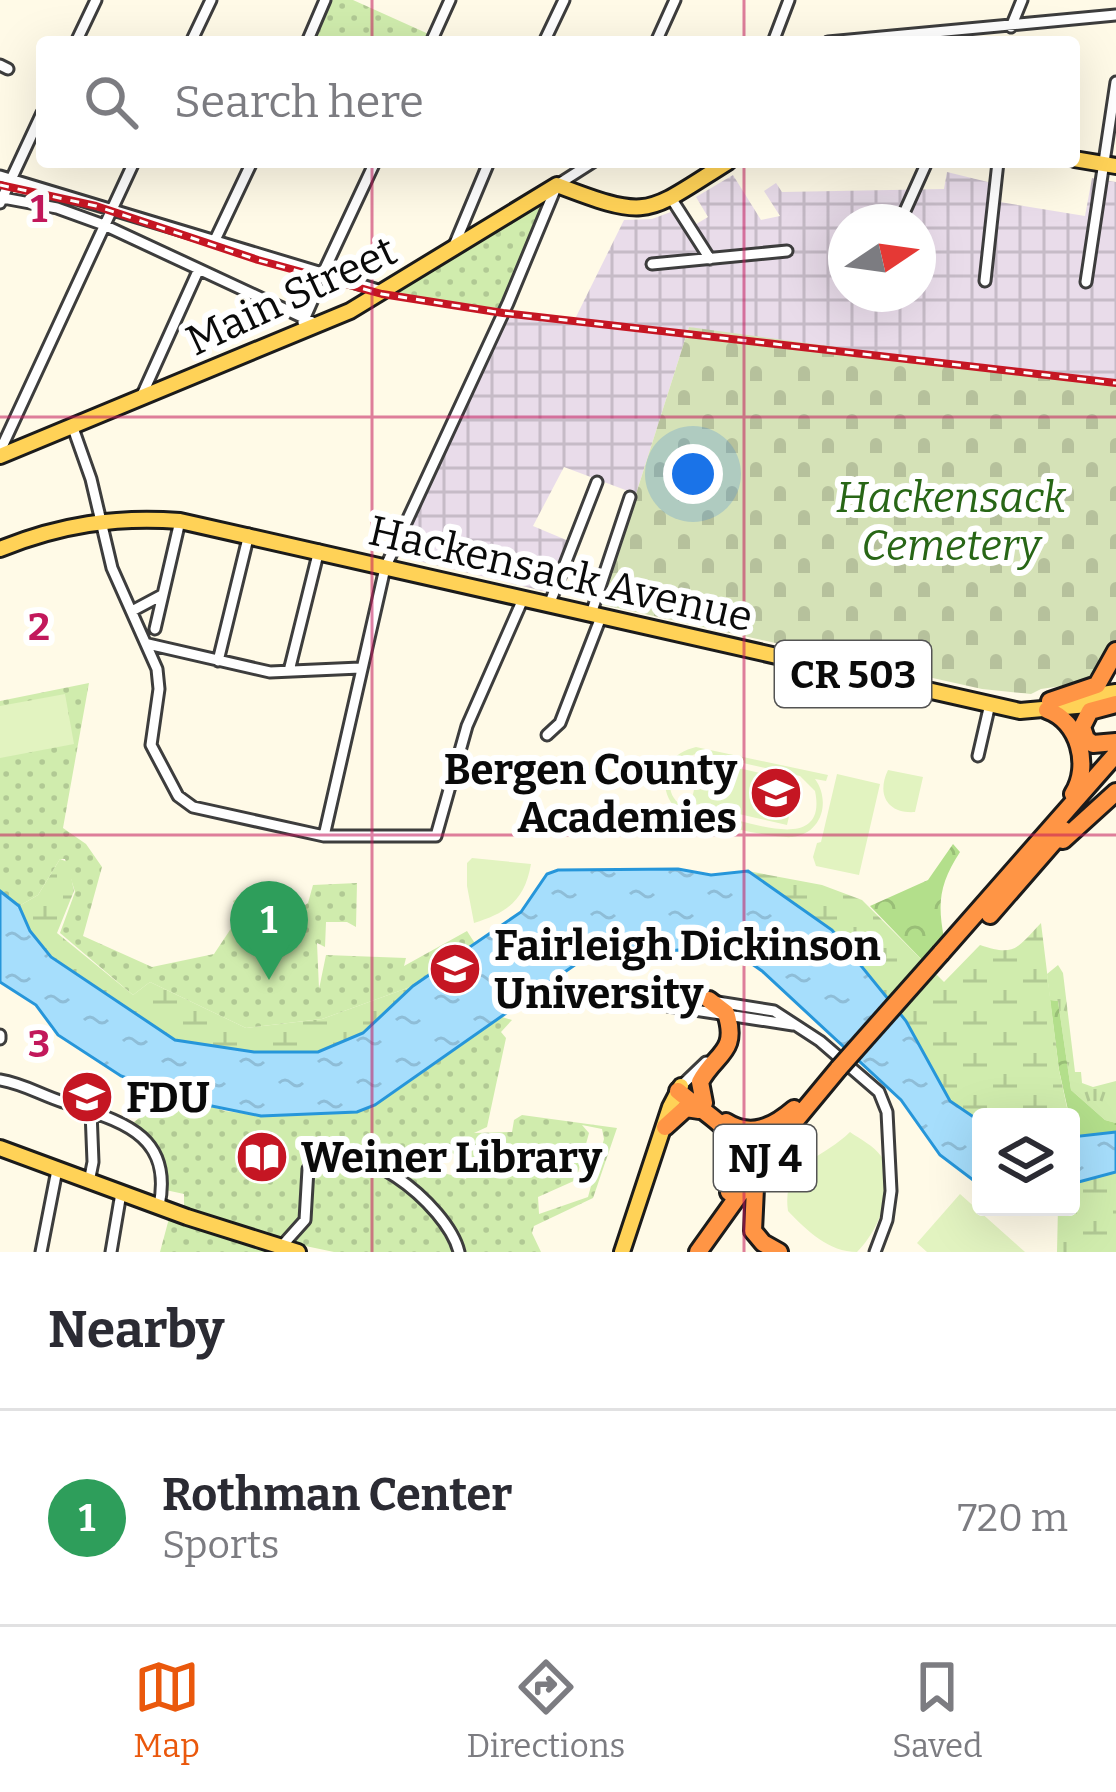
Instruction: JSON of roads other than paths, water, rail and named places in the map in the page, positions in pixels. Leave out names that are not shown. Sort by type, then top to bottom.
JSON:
[{"type":"highway","points":[[1049,830],[1078,787],[1082,764],[1068,725],[1048,706],[1097,685],[1116,651]]},
{"type":"highway","points":[[1116,703],[1090,711],[1082,727],[1085,739],[1094,744],[1116,742]]},
{"type":"highway","name":"NJ 4","points":[[698,1252],[771,1150],[943,959],[1116,754]]},
{"type":"highway","name":"NJ 4","points":[[943,959],[1044,856],[1116,771]]},
{"type":"highway","points":[[1044,856],[1116,792]]},
{"type":"highway","points":[[698,1252],[741,1164],[736,1141],[702,1106],[700,1082],[725,1054],[723,1013]]},
{"type":"highway","points":[[679,1089],[741,1130],[765,1128],[843,1072]]},
{"type":"highway","name":"NJ 4","points":[[712,1252],[843,1072]]},
{"type":"highway","points":[[665,1127],[686,1108],[702,1106]]},
{"type":"highway","points":[[755,1188],[753,1231],[763,1244],[779,1252]]},
{"type":"main road","points":[[1080,160],[1110,165]]},
{"type":"main road","points":[[556,185],[623,209],[643,209],[671,198],[718,168]]},
{"type":"main road","name":"Main Street","points":[[0,453],[73,428],[298,335],[312,322],[386,292],[556,185]]},
{"type":"main road","name":"Hackensack Avenue","points":[[99,521],[179,521],[249,534],[990,704],[1116,703]]},
{"type":"main road","name":"CR 503","points":[[0,549],[38,534],[99,521]]},
{"type":"main road","name":"Hackensack Avenue","points":[[1048,706],[1116,692]]},
{"type":"main road","points":[[622,1252],[679,1089]]},
{"type":"main road","points":[[0,1148],[298,1252]]},
{"type":"street","points":[[79,36],[96,0]]},
{"type":"street","points":[[194,36],[211,0]]},
{"type":"street","points":[[310,36],[325,0]]},
{"type":"street","points":[[433,36],[450,0]]},
{"type":"street","points":[[547,36],[564,0]]},
{"type":"street","points":[[659,36],[675,0]]},
{"type":"street","points":[[775,36],[789,0]]},
{"type":"street","points":[[1011,27],[1022,0]]},
{"type":"street","points":[[908,36],[1116,15]]},
{"type":"street","points":[[1022,36],[1023,25]]},
{"type":"street","points":[[984,36],[987,30]]},
{"type":"street","points":[[1085,281],[1110,165],[1116,82]]},
{"type":"street","points":[[36,124],[5,178],[1,200],[57,208],[104,225],[312,322],[318,288]]},
{"type":"street","points":[[0,453],[131,168]]},
{"type":"street","points":[[215,240],[249,168]]},
{"type":"street","points":[[323,273],[372,168]]},
{"type":"street","points":[[451,253],[486,168]]},
{"type":"street","name":"Main Street","points":[[556,185],[583,168]]},
{"type":"street","points":[[908,204],[924,168]]},
{"type":"street","points":[[985,281],[997,168]]},
{"type":"street","points":[[5,178],[386,292]]},
{"type":"street","points":[[324,836],[385,568],[508,303],[556,185]]},
{"type":"street","points":[[671,198],[710,259]]},
{"type":"street","points":[[652,264],[787,250]]},
{"type":"street","points":[[140,400],[198,272]]},
{"type":"street","points":[[73,428],[91,478],[112,568],[148,644],[159,681],[151,745],[178,796],[193,807],[324,836],[436,836],[467,726],[523,599]]},
{"type":"street","points":[[549,605],[597,482]]},
{"type":"street","points":[[547,735],[560,723],[630,497]]},
{"type":"street","points":[[154,629],[179,521]]},
{"type":"street","points":[[218,661],[249,534]]},
{"type":"street","points":[[290,671],[319,550]]},
{"type":"street","points":[[132,610],[163,595]]},
{"type":"street","points":[[148,644],[270,672],[360,668]]},
{"type":"street","points":[[977,756],[990,704]]},
{"type":"street","points":[[808,1032],[776,1020],[668,1006],[668,1000],[680,995],[723,1013],[775,1011],[808,1032],[879,1092],[887,1112],[890,1204],[874,1252]]},
{"type":"street","points":[[679,1089],[722,1046],[723,1013]]},
{"type":"street","points":[[0,1080],[134,1127],[153,1149],[161,1190],[159,1206]]},
{"type":"street","points":[[89,1182],[91,1111]]},
{"type":"street","points":[[280,1247],[305,1220],[308,1169],[332,1157],[368,1162],[394,1174],[445,1224],[459,1252]]},
{"type":"street","points":[[41,1252],[57,1170]]},
{"type":"street","points":[[111,1252],[121,1193]]},
{"type":"water","points":[[678,869],[711,875],[748,871],[832,930],[906,1021],[950,1101],[972,1116],[972,1179],[940,1155],[901,1100],[752,964],[678,950],[579,962],[375,1105],[357,1112],[261,1116],[197,1103],[121,1076],[58,1035],[36,1005],[0,982],[0,891],[19,906],[30,931],[51,957],[175,1040],[254,1052],[318,1052],[363,1033],[413,986],[521,912],[547,874]]},
{"type":"water","points":[[1116,1132],[1116,1172],[1080,1182],[1080,1136]]},
{"type":"railway","points":[[0,185],[96,206],[258,260],[382,294],[503,313],[1116,383]]},
{"type":"place","name":"Bergen County Academies","points":[[776,793]]},
{"type":"place","name":"Fairleigh Dickinson University","points":[[455,969]]},
{"type":"place","name":"Rothman Center","points":[[269,980]]},
{"type":"place","name":"FDU","points":[[87,1097]]},
{"type":"place","name":"Weiner Library","points":[[262,1157]]},
{"type":"park label","name":"Hackensack Cemetery","points":[[951,521]]}]
